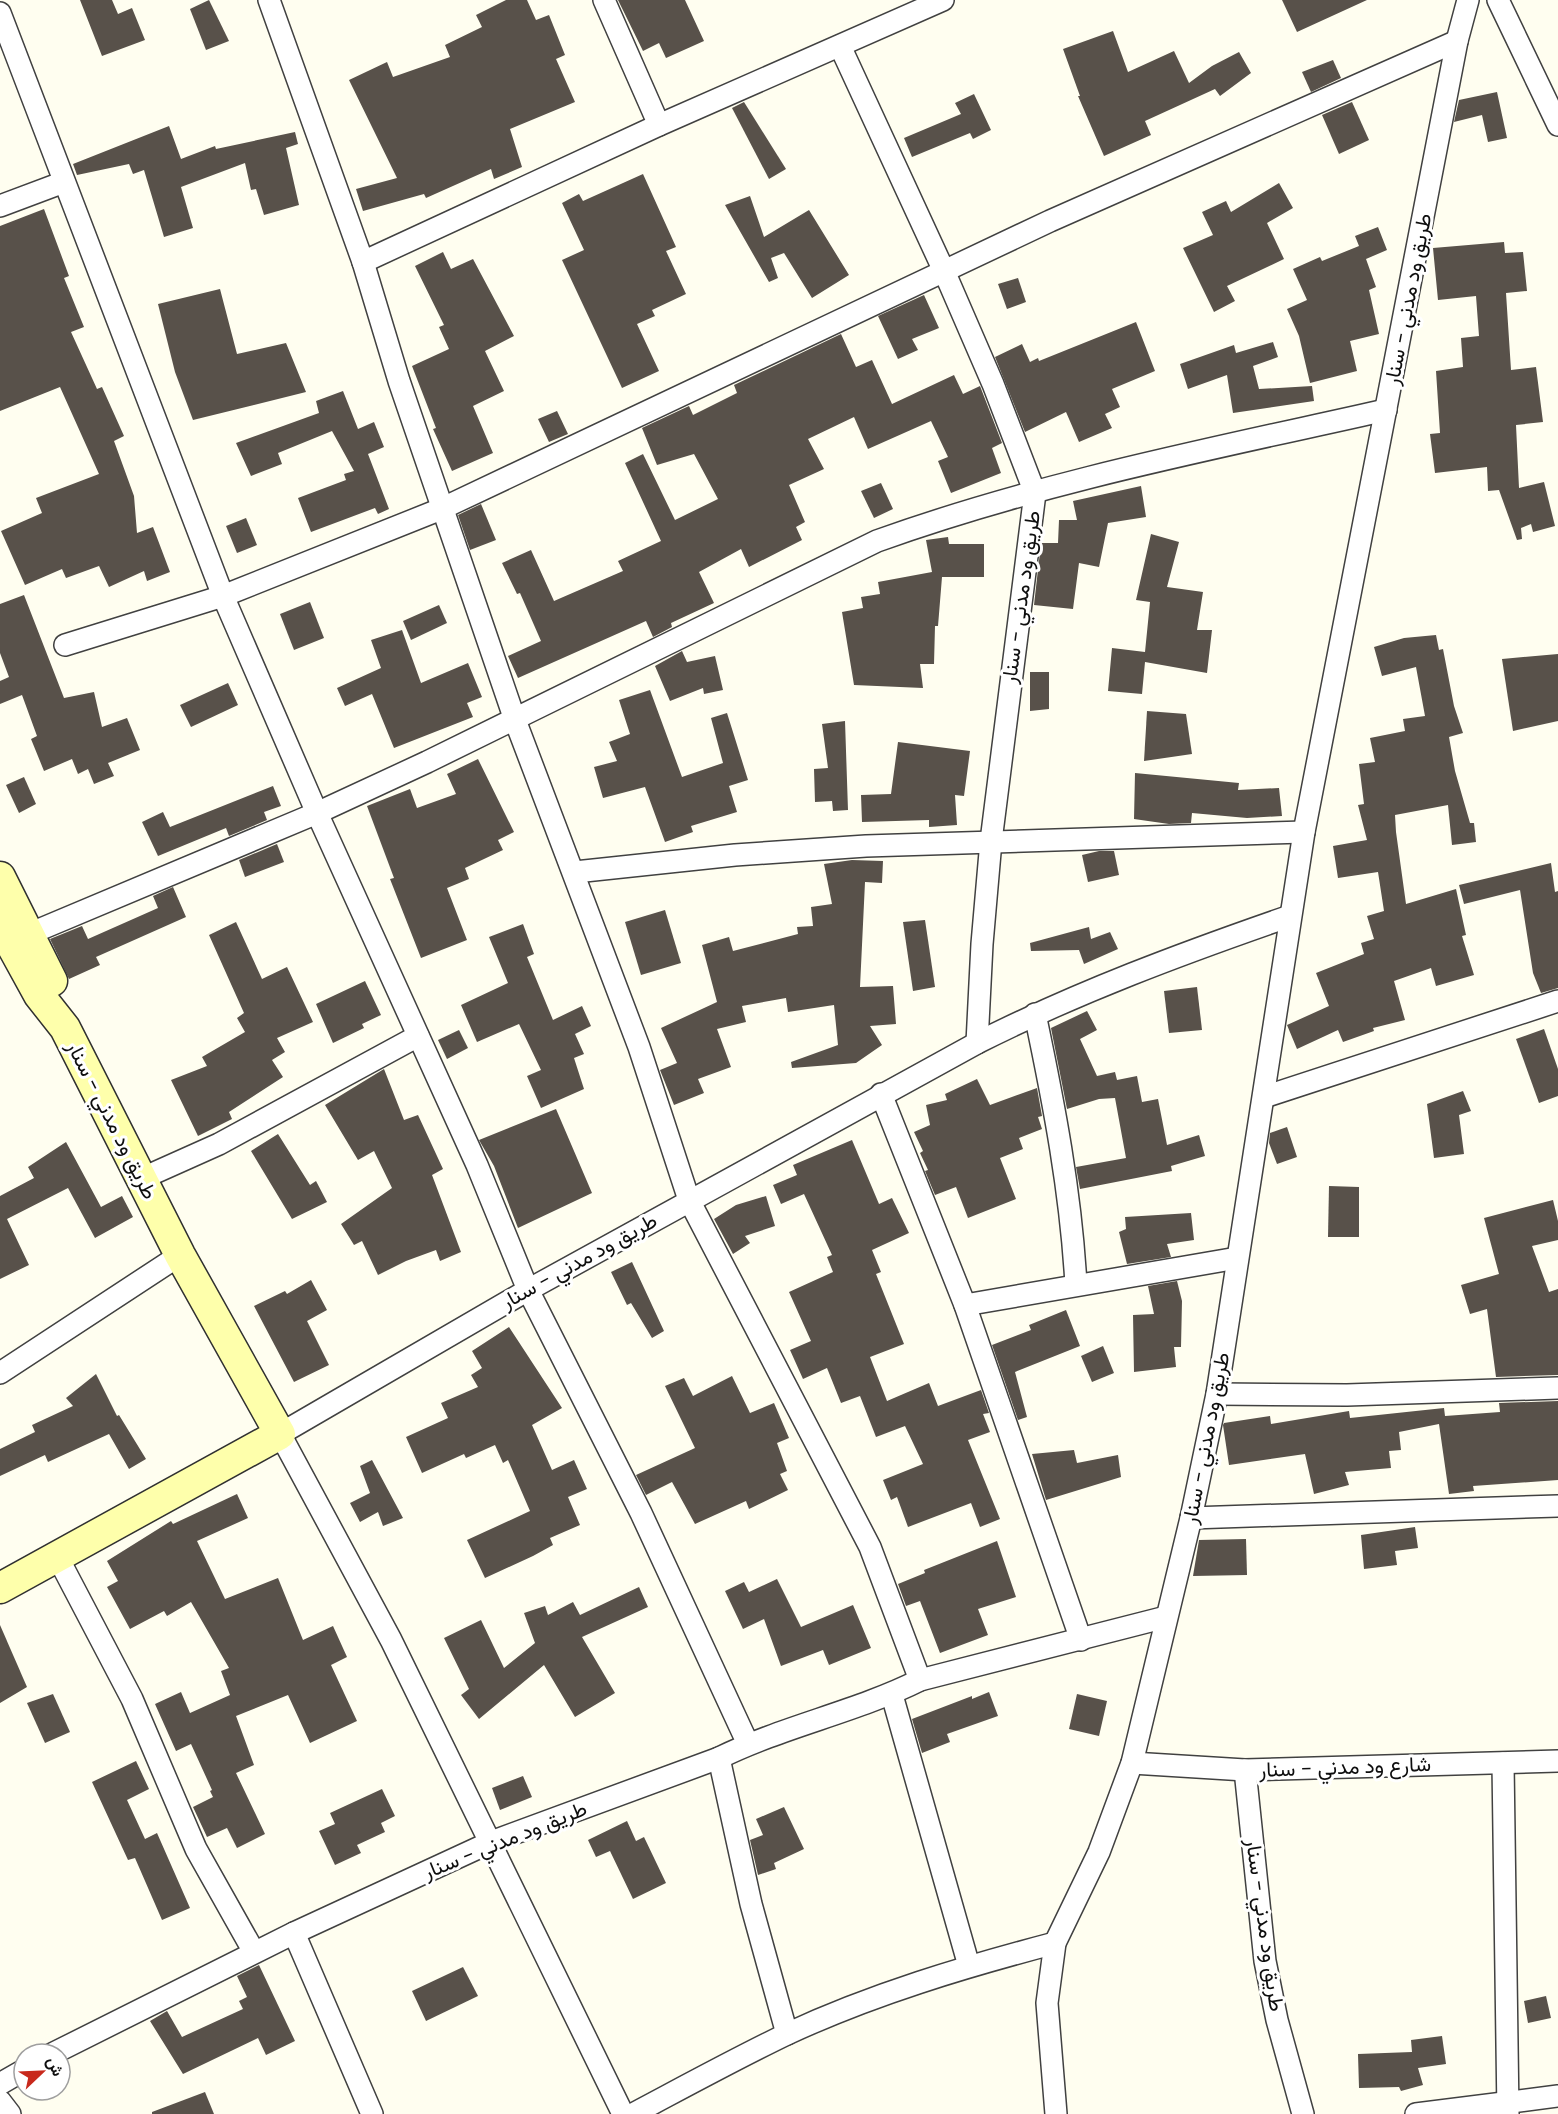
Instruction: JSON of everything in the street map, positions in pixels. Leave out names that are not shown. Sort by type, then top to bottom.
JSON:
[{"type":"street","points":[[269,0],[363,262],[441,509],[515,720],[575,872],[639,1047],[689,1200],[870,1547],[920,1680]]},
{"type":"street","points":[[604,0],[659,125]]},
{"type":"street","points":[[363,262],[659,125],[943,0]]},
{"type":"street","name":"طريق ود مدني - سنار","points":[[1056,2114],[1047,2003],[1055,1943],[1099,1852],[1132,1763],[1191,1518],[1217,1394],[1304,832],[1457,41],[1468,0]]},
{"type":"street","points":[[1498,0],[1557,118]]},
{"type":"street","points":[[0,13],[8,54],[64,182],[223,596],[317,813],[477,1165],[528,1290],[641,1513],[748,1744]]},
{"type":"street","points":[[65,645],[223,596],[441,509],[1050,221],[1457,41]]},
{"type":"street","name":"طريق ود مدني - سنار","points":[[840,46],[944,271],[993,384],[1035,493],[992,841],[976,1043]]},
{"type":"street","points":[[0,206],[64,182]]},
{"type":"street","points":[[29,934],[317,813],[515,720],[876,541],[945,516],[1386,410]]},
{"type":"street","points":[[575,872],[735,855],[992,841],[1304,832]]},
{"type":"street","points":[[0,877],[54,988],[65,1028]]},
{"type":"street","name":"طريق ود مدني - سنار","points":[[0,1588],[280,1434],[528,1290],[689,1200],[976,1043],[1035,1014],[1169,957],[1290,916]]},
{"type":"street","points":[[0,924],[39,995],[65,1028]]},
{"type":"street","points":[[1264,1097],[1558,1001]]},
{"type":"street","points":[[1035,1014],[1050,1083],[1072,1216],[1076,1285]]},
{"type":"street","name":"طريق ود مدني - سنار","points":[[65,1028],[180,1255],[280,1434]]},
{"type":"street","points":[[143,1178],[219,1144],[418,1036]]},
{"type":"street","points":[[881,1094],[965,1305],[1081,1640]]},
{"type":"street","points":[[0,1373],[180,1255]]},
{"type":"street","points":[[965,1305],[1237,1258]]},
{"type":"street","points":[[1217,1394],[1347,1395],[1558,1388]]},
{"type":"street","points":[[280,1434],[390,1640],[623,2114]]},
{"type":"street","points":[[1191,1518],[1558,1506]]},
{"type":"street","points":[[57,1556],[132,1699],[196,1849],[254,1952]]},
{"type":"street","name":"طريق ود مدني - سنار","points":[[72,2044],[254,1952],[491,1842],[719,1758],[748,1744],[892,1695],[920,1680],[1166,1617]]},
{"type":"street","points":[[892,1695],[969,1966]]},
{"type":"street","points":[[719,1758],[751,1904],[788,2034]]},
{"type":"street","name":"شارع ود مدني - سنار","points":[[1132,1763],[1245,1770],[1558,1761]]},
{"type":"street","points":[[1503,1762],[1507,2108]]},
{"type":"street","name":"طريق ود مدني - سنار","points":[[1245,1770],[1265,1960],[1277,2020],[1303,2114]]},
{"type":"street","points":[[294,1933],[372,2114]]},
{"type":"street","points":[[633,2114],[788,2034],[885,1994],[969,1966],[1055,1943]]},
{"type":"street","points":[[1416,2114],[1507,2108],[1558,2096]]},
{"type":"street","points":[[0,2102],[10,2114]]},
{"type":"building","points":[[80,0],[112,0],[118,14],[132,8],[145,40],[102,56]]},
{"type":"building","points":[[209,0],[229,41],[206,50],[190,9]]},
{"type":"building","points":[[506,0],[527,0],[536,20],[549,15],[565,55],[556,59],[575,102],[510,129],[522,167],[494,179],[491,169],[426,198],[424,194],[363,211],[356,189],[397,178],[349,80],[387,62],[393,77],[450,57],[445,45],[482,27],[476,15]]},
{"type":"building","points":[[618,0],[685,0],[704,41],[666,58],[659,43],[643,51]]},
{"type":"building","points":[[1282,0],[1367,0],[1297,32]]},
{"type":"building","points":[[1113,31],[1128,72],[1174,51],[1189,83],[1212,66],[1239,52],[1251,73],[1220,96],[1215,89],[1145,121],[1151,135],[1104,156],[1078,96],[1080,96],[1063,49]]},
{"type":"building","points":[[1333,60],[1341,78],[1311,92],[1302,72]]},
{"type":"building","points":[[1497,92],[1507,138],[1488,142],[1482,115],[1454,122],[1459,100]]},
{"type":"building","points":[[974,94],[991,130],[973,139],[970,133],[912,157],[904,138],[961,114],[955,103]]},
{"type":"building","points":[[744,102],[786,169],[769,179],[732,108]]},
{"type":"building","points":[[1352,102],[1369,140],[1339,154],[1322,115]]},
{"type":"building","points":[[169,126],[181,159],[215,146],[216,149],[295,132],[298,144],[286,148],[299,205],[264,215],[256,189],[251,190],[245,163],[181,187],[193,228],[164,237],[144,170],[133,174],[129,164],[77,175],[73,164]]},
{"type":"building","points":[[643,174],[676,247],[666,251],[686,294],[652,310],[655,316],[637,324],[659,371],[622,388],[562,260],[584,250],[562,203],[579,194],[583,201]]},
{"type":"building","points":[[1279,183],[1293,208],[1267,223],[1284,259],[1227,286],[1235,301],[1214,312],[1183,248],[1213,235],[1202,212],[1226,201],[1231,212]]},
{"type":"building","points":[[750,196],[764,237],[809,210],[849,275],[812,298],[784,253],[771,258],[778,278],[769,282],[725,205]]},
{"type":"building","points":[[44,209],[69,276],[64,278],[84,327],[71,332],[97,389],[102,387],[124,436],[114,441],[134,496],[137,533],[153,527],[170,572],[147,581],[144,571],[109,587],[99,566],[66,578],[62,569],[25,585],[1,531],[42,513],[36,498],[99,474],[60,387],[0,411],[0,226]]},
{"type":"building","points":[[1378,227],[1387,250],[1366,259],[1376,287],[1369,290],[1379,334],[1350,341],[1357,371],[1310,383],[1299,336],[1287,309],[1307,300],[1293,269],[1320,257],[1322,261],[1359,246],[1355,236]]},
{"type":"building","points":[[1504,242],[1505,253],[1523,252],[1527,291],[1506,293],[1511,370],[1536,367],[1543,422],[1516,425],[1519,488],[1544,482],[1555,526],[1533,532],[1531,524],[1521,528],[1522,539],[1517,540],[1499,490],[1488,491],[1487,467],[1435,473],[1430,434],[1440,433],[1436,371],[1463,367],[1461,338],[1479,336],[1476,296],[1438,300],[1433,248]]},
{"type":"building","points":[[443,252],[451,269],[473,259],[514,336],[485,351],[504,391],[473,406],[493,453],[452,471],[433,429],[436,428],[412,366],[449,349],[439,327],[444,325],[415,266]]},
{"type":"building","points":[[1018,278],[1026,302],[1007,309],[998,284]]},
{"type":"building","points":[[220,289],[237,354],[286,343],[306,392],[193,420],[175,372],[158,304]]},
{"type":"building","points":[[924,295],[939,328],[912,339],[918,350],[898,359],[878,316]]},
{"type":"building","points":[[1136,322],[1155,371],[1112,389],[1120,407],[1105,414],[1112,428],[1079,442],[1066,412],[1025,432],[995,357],[1022,344],[1030,362],[1038,358],[1039,361]]},
{"type":"building","points":[[841,334],[856,367],[872,360],[892,404],[954,375],[963,394],[980,386],[1002,443],[992,448],[1001,473],[951,493],[938,461],[948,457],[931,421],[868,449],[854,417],[808,439],[824,469],[789,485],[805,522],[796,527],[802,540],[749,567],[741,549],[699,572],[714,603],[671,623],[672,627],[653,637],[646,621],[518,678],[508,656],[541,641],[520,593],[517,594],[502,563],[531,550],[554,601],[623,571],[618,561],[661,541],[625,463],[643,454],[675,520],[718,499],[694,454],[657,465],[642,428],[689,406],[693,415],[737,393],[734,385]]},
{"type":"building","points":[[1273,342],[1278,357],[1253,366],[1259,389],[1312,386],[1314,401],[1233,413],[1227,375],[1188,389],[1180,364],[1234,345],[1236,353]]},
{"type":"building","points":[[343,391],[358,429],[374,422],[384,447],[368,454],[389,509],[378,514],[375,508],[311,532],[298,498],[346,480],[344,474],[354,471],[332,431],[278,453],[282,464],[251,476],[236,443],[319,413],[316,401]]},
{"type":"building","points":[[557,411],[568,434],[549,442],[538,419]]},
{"type":"building","points":[[881,483],[893,509],[874,518],[861,491]]},
{"type":"building","points":[[1141,486],[1146,517],[1108,523],[1099,567],[1079,563],[1073,609],[1034,605],[1041,543],[1058,543],[1059,520],[1077,520],[1073,501]]},
{"type":"building","points":[[481,504],[496,540],[470,550],[458,515]]},
{"type":"building","points":[[246,518],[257,545],[237,553],[226,526]]},
{"type":"building","points":[[1151,534],[1179,542],[1167,587],[1203,592],[1197,630],[1212,630],[1207,673],[1145,662],[1142,694],[1108,691],[1112,648],[1145,652],[1150,602],[1136,600]]},
{"type":"building","points":[[948,537],[949,544],[984,544],[984,577],[942,577],[938,626],[935,626],[934,664],[920,664],[923,688],[854,685],[842,612],[863,608],[861,597],[880,594],[878,582],[932,572],[926,540]]},
{"type":"building","points":[[24,595],[64,698],[94,692],[102,727],[127,718],[140,750],[108,763],[114,776],[94,784],[88,769],[78,774],[72,759],[44,771],[31,739],[37,736],[22,695],[0,704],[0,681],[9,677],[0,653],[0,604]]},
{"type":"building","points":[[310,602],[324,638],[294,650],[280,614]]},
{"type":"building","points":[[439,605],[447,623],[411,640],[403,621]]},
{"type":"building","points":[[402,630],[421,683],[468,663],[482,697],[467,703],[473,717],[394,748],[372,694],[345,706],[337,688],[381,668],[371,640]]},
{"type":"building","points":[[1436,635],[1439,650],[1443,649],[1454,706],[1463,733],[1449,737],[1455,771],[1470,823],[1474,823],[1476,842],[1452,845],[1448,805],[1395,815],[1396,832],[1406,904],[1456,889],[1466,935],[1462,936],[1474,975],[1436,986],[1431,968],[1394,981],[1405,1020],[1373,1028],[1374,1031],[1343,1042],[1338,1030],[1297,1049],[1287,1025],[1329,1006],[1316,973],[1364,954],[1361,943],[1374,939],[1367,916],[1384,911],[1378,872],[1338,878],[1333,846],[1367,840],[1358,805],[1364,804],[1359,764],[1375,762],[1370,738],[1405,731],[1403,719],[1425,716],[1416,667],[1382,676],[1374,647],[1404,638]]},
{"type":"building","points":[[682,651],[687,662],[715,656],[723,690],[704,694],[703,688],[670,701],[655,666]]},
{"type":"building","points":[[1558,654],[1558,721],[1513,731],[1502,659]]},
{"type":"building","points":[[1030,672],[1049,672],[1049,709],[1030,711]]},
{"type":"building","points":[[228,683],[238,705],[191,727],[180,705]]},
{"type":"building","points":[[650,690],[682,777],[723,763],[711,718],[727,713],[748,780],[729,786],[737,812],[691,826],[693,832],[665,842],[645,787],[603,798],[594,767],[617,761],[609,742],[630,734],[619,700]]},
{"type":"building","points":[[1147,711],[1186,714],[1192,754],[1144,761]]},
{"type":"building","points":[[845,721],[848,810],[833,811],[832,801],[815,802],[814,769],[828,768],[822,724]]},
{"type":"building","points":[[898,742],[970,751],[964,796],[955,795],[957,825],[929,827],[929,820],[862,822],[861,795],[891,794]]},
{"type":"building","points":[[478,759],[514,832],[498,840],[503,850],[465,868],[469,879],[447,888],[467,940],[421,958],[390,879],[394,878],[367,806],[410,789],[417,808],[456,794],[447,774]]},
{"type":"building","points":[[1135,773],[1239,783],[1238,790],[1279,788],[1282,816],[1247,818],[1192,813],[1191,823],[1169,824],[1134,819]]},
{"type":"building","points":[[24,777],[36,804],[19,813],[6,785]]},
{"type":"building","points":[[273,786],[281,806],[264,812],[267,820],[229,836],[226,828],[158,856],[142,822],[163,812],[170,827]]},
{"type":"building","points":[[277,844],[284,862],[245,877],[239,860]]},
{"type":"building","points":[[1099,851],[1114,851],[1119,875],[1088,882],[1082,855]]},
{"type":"building","points":[[852,860],[883,861],[882,883],[865,882],[860,987],[893,986],[896,1024],[870,1026],[882,1045],[856,1063],[792,1068],[791,1062],[838,1045],[834,1005],[788,1012],[786,998],[742,1006],[746,1022],[717,1029],[731,1067],[698,1079],[704,1093],[674,1105],[660,1070],[677,1063],[661,1028],[717,1002],[702,945],[729,937],[733,951],[798,934],[797,927],[813,926],[811,907],[832,904],[824,864]]},
{"type":"building","points":[[1551,863],[1555,892],[1558,891],[1558,988],[1541,993],[1533,973],[1520,890],[1464,904],[1459,885]]},
{"type":"building","points":[[173,887],[186,917],[96,957],[100,965],[69,979],[50,939],[82,926],[88,939],[158,908],[153,896]]},
{"type":"building","points":[[665,910],[681,963],[641,975],[625,922]]},
{"type":"building","points":[[925,920],[935,987],[913,991],[903,922]]},
{"type":"building","points":[[236,922],[262,979],[287,967],[313,1022],[277,1038],[285,1052],[272,1060],[283,1077],[229,1112],[232,1119],[198,1136],[171,1080],[207,1066],[202,1057],[245,1032],[237,1018],[244,1013],[209,935]]},
{"type":"building","points":[[523,924],[534,954],[527,957],[553,1020],[582,1006],[591,1026],[575,1034],[584,1054],[574,1058],[584,1089],[541,1108],[527,1076],[541,1070],[519,1024],[477,1042],[461,1005],[508,983],[489,937]]},
{"type":"building","points":[[1089,927],[1091,939],[1110,932],[1118,949],[1084,964],[1079,950],[1031,951],[1030,943]]},
{"type":"building","points":[[365,981],[381,1015],[362,1024],[364,1028],[333,1043],[316,1004]]},
{"type":"building","points":[[1197,987],[1202,1030],[1169,1033],[1164,991]]},
{"type":"building","points":[[1087,1011],[1097,1030],[1080,1039],[1097,1076],[1115,1072],[1117,1080],[1137,1076],[1142,1102],[1158,1099],[1167,1145],[1199,1135],[1205,1156],[1171,1166],[1172,1171],[1080,1189],[1076,1167],[1126,1158],[1115,1098],[1099,1099],[1067,1109],[1051,1028]]},
{"type":"building","points":[[1544,1029],[1558,1069],[1558,1096],[1539,1103],[1516,1039]]},
{"type":"building","points":[[459,1030],[468,1048],[447,1059],[438,1040]]},
{"type":"building","points":[[384,1069],[404,1120],[418,1115],[443,1169],[432,1175],[461,1252],[440,1261],[436,1250],[378,1275],[362,1241],[354,1245],[341,1224],[392,1188],[374,1151],[358,1160],[325,1105]]},
{"type":"building","points":[[977,1079],[990,1105],[1037,1088],[1042,1116],[1038,1117],[1042,1129],[1019,1138],[1023,1149],[1000,1158],[1016,1199],[968,1218],[956,1187],[935,1195],[925,1171],[928,1170],[920,1153],[923,1151],[914,1132],[930,1125],[926,1105],[947,1100],[945,1094]]},
{"type":"building","points":[[1463,1091],[1471,1111],[1459,1115],[1464,1154],[1434,1158],[1427,1104]]},
{"type":"building","points":[[556,1109],[592,1193],[518,1228],[494,1166],[479,1140]]},
{"type":"building","points":[[1287,1127],[1297,1157],[1277,1164],[1269,1143],[1270,1133]]},
{"type":"building","points":[[278,1134],[310,1185],[316,1181],[327,1202],[292,1219],[251,1151]]},
{"type":"building","points":[[852,1140],[879,1204],[892,1198],[909,1233],[872,1250],[881,1272],[876,1274],[904,1344],[870,1357],[887,1401],[929,1383],[938,1406],[981,1390],[989,1413],[983,1414],[990,1432],[968,1440],[1000,1519],[980,1527],[971,1503],[908,1527],[897,1497],[891,1500],[883,1480],[923,1464],[905,1426],[876,1437],[860,1396],[841,1403],[827,1368],[803,1379],[790,1350],[811,1341],[789,1292],[833,1272],[827,1257],[832,1255],[804,1194],[781,1204],[773,1185],[797,1175],[793,1165]]},
{"type":"building","points":[[66,1142],[101,1207],[122,1196],[133,1217],[95,1238],[68,1188],[7,1219],[29,1265],[0,1279],[0,1196],[34,1178],[28,1167]]},
{"type":"building","points":[[1329,1186],[1359,1187],[1359,1237],[1328,1237]]},
{"type":"building","points":[[766,1196],[775,1226],[745,1236],[750,1243],[733,1254],[714,1219],[736,1205]]},
{"type":"building","points":[[1553,1200],[1558,1221],[1558,1240],[1532,1246],[1549,1292],[1558,1289],[1558,1375],[1496,1377],[1487,1309],[1470,1314],[1461,1285],[1499,1274],[1484,1218]]},
{"type":"building","points":[[1191,1213],[1194,1240],[1167,1244],[1171,1257],[1127,1264],[1119,1232],[1126,1229],[1125,1217]]},
{"type":"building","points":[[632,1262],[664,1331],[652,1338],[631,1303],[627,1305],[611,1272]]},
{"type":"building","points":[[311,1280],[327,1310],[307,1321],[329,1365],[294,1382],[254,1306],[285,1291],[287,1294]]},
{"type":"building","points":[[1177,1281],[1182,1301],[1181,1347],[1174,1347],[1176,1367],[1134,1372],[1133,1315],[1154,1314],[1148,1286]]},
{"type":"building","points":[[1066,1310],[1080,1346],[1015,1372],[1027,1417],[1018,1420],[992,1345],[1031,1330],[1029,1325]]},
{"type":"building","points":[[509,1327],[562,1408],[532,1425],[552,1470],[574,1460],[587,1489],[568,1497],[580,1525],[550,1538],[553,1545],[485,1578],[467,1540],[530,1511],[508,1460],[503,1463],[495,1445],[466,1458],[464,1454],[422,1473],[406,1437],[448,1418],[441,1403],[478,1387],[471,1375],[482,1368],[472,1351]]},
{"type":"building","points":[[1103,1346],[1114,1373],[1092,1382],[1081,1356]]},
{"type":"building","points":[[96,1374],[117,1416],[119,1415],[146,1459],[129,1469],[109,1434],[48,1462],[45,1455],[0,1476],[0,1449],[35,1432],[32,1425],[73,1406],[66,1398]]},
{"type":"building","points":[[732,1376],[750,1413],[774,1403],[789,1438],[777,1443],[787,1471],[780,1474],[788,1490],[749,1509],[746,1501],[695,1524],[672,1482],[646,1495],[636,1475],[695,1448],[665,1386],[684,1378],[693,1396]]},
{"type":"building","points":[[1558,1401],[1558,1480],[1473,1486],[1474,1491],[1449,1494],[1439,1424],[1399,1432],[1401,1450],[1389,1451],[1391,1468],[1345,1472],[1349,1485],[1314,1494],[1305,1454],[1229,1465],[1223,1425],[1270,1416],[1271,1424],[1349,1411],[1350,1418],[1444,1408],[1445,1416],[1500,1412],[1499,1403]]},
{"type":"building","points":[[1074,1450],[1077,1463],[1118,1455],[1121,1477],[1046,1500],[1032,1454]]},
{"type":"building","points":[[372,1460],[403,1518],[383,1526],[378,1512],[360,1522],[350,1503],[370,1493],[360,1466]]},
{"type":"building","points":[[237,1494],[248,1518],[197,1541],[225,1599],[278,1578],[303,1640],[333,1626],[347,1657],[331,1665],[357,1721],[310,1743],[288,1695],[236,1716],[254,1765],[236,1773],[265,1834],[237,1848],[227,1828],[207,1837],[193,1807],[213,1797],[210,1791],[212,1790],[191,1744],[176,1751],[155,1704],[181,1692],[190,1713],[230,1695],[221,1671],[229,1668],[191,1602],[167,1616],[164,1611],[130,1629],[107,1587],[118,1581],[107,1561],[171,1521],[173,1524]]},
{"type":"building","points":[[1415,1527],[1418,1548],[1395,1551],[1397,1565],[1364,1569],[1361,1535]]},
{"type":"building","points":[[1246,1539],[1247,1575],[1193,1576],[1199,1540]]},
{"type":"building","points":[[997,1541],[1016,1597],[978,1609],[988,1635],[940,1653],[920,1601],[906,1606],[898,1584],[925,1573],[924,1570]]},
{"type":"building","points":[[777,1579],[801,1627],[853,1605],[871,1648],[829,1665],[823,1650],[781,1666],[764,1619],[743,1629],[725,1591],[744,1582],[749,1592]]},
{"type":"building","points":[[639,1587],[648,1607],[582,1637],[615,1693],[575,1717],[544,1665],[479,1719],[461,1695],[469,1689],[444,1638],[481,1620],[504,1668],[535,1643],[524,1613],[545,1606],[548,1615],[573,1602],[580,1615]]},
{"type":"building","points":[[0,1625],[27,1687],[0,1703]]},
{"type":"building","points":[[989,1692],[998,1716],[947,1734],[950,1742],[922,1753],[912,1719],[972,1696],[972,1699]]},
{"type":"building","points":[[53,1694],[70,1732],[45,1743],[27,1703]]},
{"type":"building","points":[[1077,1694],[1107,1701],[1099,1736],[1069,1729]]},
{"type":"building","points":[[136,1761],[149,1789],[127,1800],[145,1839],[157,1833],[190,1908],[162,1920],[135,1858],[128,1860],[92,1782]]},
{"type":"building","points":[[523,1776],[532,1797],[500,1810],[492,1788]]},
{"type":"building","points":[[382,1789],[395,1816],[381,1823],[385,1832],[357,1845],[361,1853],[335,1865],[319,1831],[335,1824],[330,1813]]},
{"type":"building","points":[[784,1807],[804,1849],[774,1863],[776,1869],[758,1875],[750,1840],[763,1835],[756,1819]]},
{"type":"building","points":[[627,1821],[636,1841],[644,1837],[666,1883],[633,1899],[610,1851],[596,1857],[588,1840]]},
{"type":"building","points":[[259,1965],[295,2041],[266,2055],[258,2038],[183,2074],[150,2021],[167,2011],[182,2037],[243,2009],[239,2001],[247,1997],[237,1976]]},
{"type":"building","points":[[463,1967],[478,1996],[426,2021],[412,1991]]},
{"type":"building","points":[[1546,1996],[1551,2018],[1528,2023],[1524,2001]]},
{"type":"building","points":[[1442,2036],[1446,2064],[1418,2068],[1423,2085],[1401,2091],[1399,2087],[1359,2088],[1358,2054],[1412,2052],[1411,2040]]},
{"type":"building","points":[[205,2092],[214,2114],[152,2114],[152,2112]]}]
